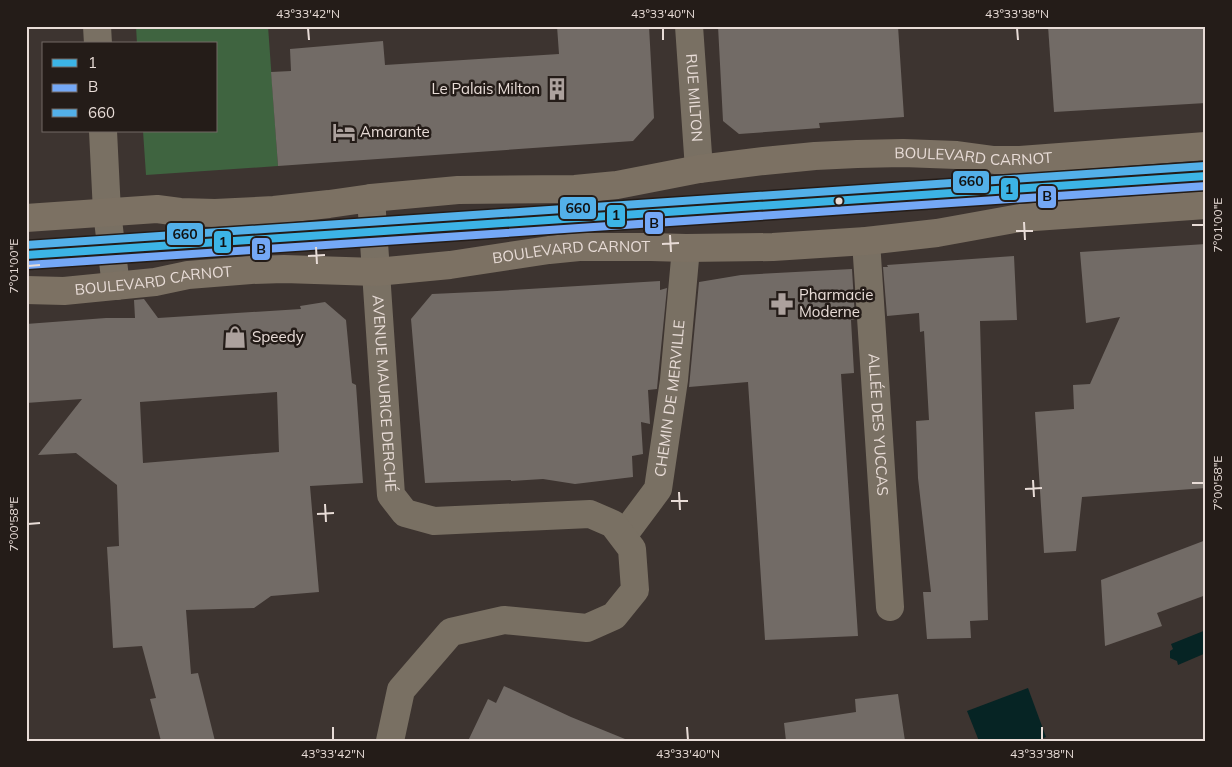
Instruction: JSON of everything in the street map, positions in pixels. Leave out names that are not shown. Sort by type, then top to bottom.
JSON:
[{"type":"main road","name":"BOULEVARD CARNOT","points":[[26,218],[157,209],[215,213],[274,210],[458,190],[575,190],[617,185],[699,169],[764,161],[857,154],[957,155],[994,160],[1020,160],[1206,146]]},
{"type":"main road","name":"BOULEVARD CARNOT","points":[[26,290],[64,291],[155,282],[188,275],[251,270],[284,269],[376,272],[450,265],[579,247],[773,247],[866,242],[1020,218],[1206,204]]},
{"type":"street","points":[[97,26],[98,42]]},
{"type":"street","name":"RUE MILTON","points":[[689,26],[699,169]]},
{"type":"street","points":[[103,132],[106,212],[116,286]]},
{"type":"street","name":"AVENUE MAURICE DERCHÉ","points":[[372,198],[391,495],[406,513],[434,521],[590,514],[613,524],[632,549],[635,590],[614,616],[588,628],[504,620],[451,632],[401,690],[390,741]]},
{"type":"street","name":"ALLÉE DES YUCCAS","points":[[866,242],[890,607]]},
{"type":"street","name":"CHEMIN DE MERVILLE","points":[[622,536],[658,489],[674,380],[686,248]]},
{"type":"lane","points":[[26,255],[1206,176]]},
{"type":"green space","points":[[136,26],[268,26],[278,166],[146,175],[143,132],[218,132],[218,42],[137,42]]},
{"type":"water","points":[[1206,630],[1206,653],[1178,665],[1177,661],[1170,658],[1170,651],[1173,649],[1171,644]]},
{"type":"water","points":[[1028,688],[1046,737],[1036,741],[979,741],[967,711]]},
{"type":"building","points":[[557,26],[649,26],[654,118],[633,141],[278,166],[271,72],[291,71],[290,49],[383,41],[385,65],[559,54]]},
{"type":"building","points":[[718,26],[898,26],[904,117],[819,123],[820,128],[739,134],[723,121]]},
{"type":"building","points":[[1048,26],[1206,26],[1206,103],[1054,112]]},
{"type":"building","points":[[1206,244],[1206,488],[1082,497],[1076,551],[1044,553],[1035,412],[1074,409],[1073,385],[1090,384],[1120,317],[1086,323],[1080,252]]},
{"type":"building","points":[[1014,256],[1017,320],[980,321],[988,620],[970,621],[971,638],[927,639],[923,592],[931,592],[918,478],[916,421],[929,420],[924,331],[920,332],[919,313],[887,316],[883,267],[888,267],[887,265]]},
{"type":"building","points":[[852,269],[855,319],[851,320],[854,373],[841,374],[858,636],[765,640],[748,382],[689,387],[699,282],[741,275]]},
{"type":"building","points":[[660,281],[660,290],[667,288],[657,389],[648,390],[650,424],[641,422],[643,454],[632,456],[633,477],[575,484],[543,479],[425,483],[411,319],[432,294]]},
{"type":"building","points":[[144,299],[158,318],[301,309],[300,306],[325,302],[346,320],[352,383],[356,385],[363,483],[310,486],[319,592],[271,596],[254,608],[186,610],[191,674],[198,673],[215,741],[161,741],[150,699],[156,698],[142,646],[113,648],[107,547],[119,546],[117,485],[76,453],[38,455],[82,399],[26,403],[26,324],[106,318],[135,318],[134,300]],"holes":[[[277,392],[279,452],[143,463],[140,402]]]},
{"type":"building","points":[[1206,540],[1206,595],[1157,613],[1162,626],[1105,646],[1101,580]]},
{"type":"building","points":[[504,686],[571,717],[625,739],[625,741],[468,741],[488,699],[496,703]]},
{"type":"building","points":[[898,694],[905,741],[786,741],[784,723],[856,712],[855,699]]},
{"type":"transit line","name":"660","points":[[26,245],[1205,166]]},
{"type":"transit line","name":"1","points":[[26,255],[1206,176]]},
{"type":"transit line","name":"B","points":[[27,265],[1206,186]]},
{"type":"place","name":"Le Palais Milton","points":[[557,89]]},
{"type":"place","name":"Amarante","points":[[344,132]]},
{"type":"place","name":"Pharmacie Moderne","points":[[782,304]]},
{"type":"place","name":"Speedy","points":[[235,337]]}]
